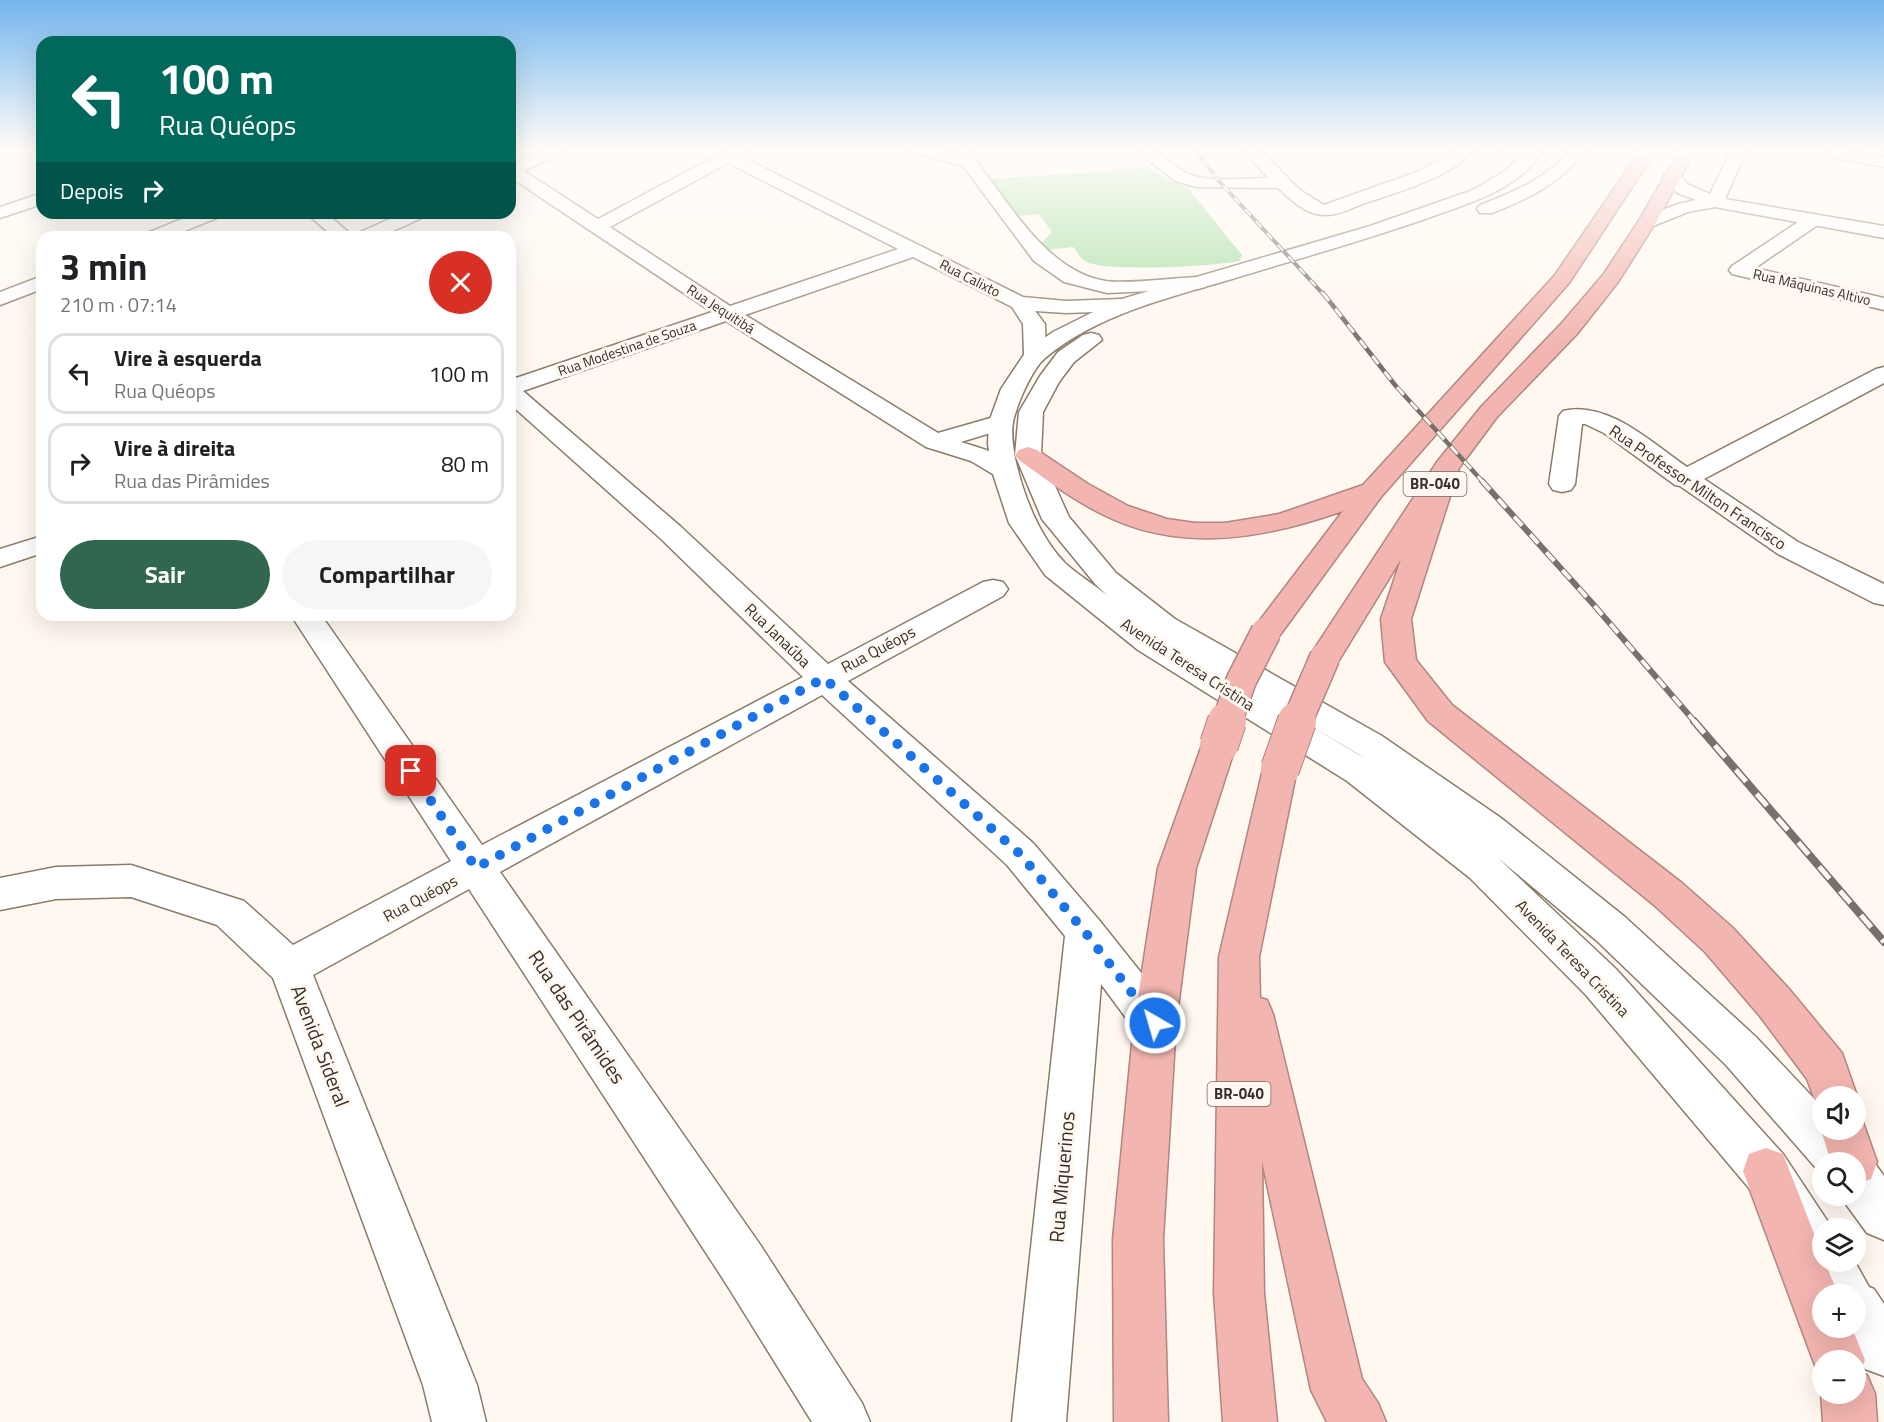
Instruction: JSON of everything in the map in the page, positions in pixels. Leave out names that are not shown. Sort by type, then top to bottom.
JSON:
[{"type":"highway","name":"BR-040","points":[[1141,1422],[1138,1239],[1155,1023],[1178,868],[1241,681],[1266,632],[1372,491],[1562,279],[1605,214]]},
{"type":"highway","name":"BR-040","points":[[1250,1422],[1239,1293],[1239,957],[1280,769],[1302,708],[1325,657],[1446,467],[1489,412],[1569,329],[1611,278],[1651,214]]},
{"type":"highway","points":[[1017,463],[1134,518],[1186,531],[1241,530],[1263,527],[1315,513],[1372,491]]},
{"type":"highway","points":[[1446,467],[1396,619],[1401,662],[1440,713],[1668,894],[1719,940],[1774,1002],[1826,1068],[1832,1086]]},
{"type":"highway","points":[[1239,957],[1338,1390],[1359,1422]]},
{"type":"highway","points":[[1766,1171],[1812,1292]]},
{"type":"highway","points":[[1849,1404],[1850,1422]]},
{"type":"street","name":"Rua Jequitibá","points":[[578,214],[727,314],[935,442],[980,456],[1017,463]]},
{"type":"street","points":[[597,227],[620,214]]},
{"type":"street","name":"Rua Calixto","points":[[850,214],[1019,303],[1066,307],[1122,305]]},
{"type":"street","points":[[1010,214],[1041,257],[1071,278],[1107,287],[1198,283]]},
{"type":"street","name":"Avenida Teresa Cristina","points":[[1421,214],[1376,230],[1122,305],[1070,332],[1035,355],[1013,389],[1001,422],[1000,444],[1017,463],[1056,519],[1106,579],[1164,626],[1370,745],[1488,828],[1611,929],[1741,1051],[1834,1152]]},
{"type":"street","name":"Avenida Teresa Cristina","points":[[1472,214],[1135,317],[1100,334],[1066,357],[1048,381],[1031,412],[1017,463],[1023,523],[1055,569],[1149,643],[1359,772],[1483,867],[1600,982],[1766,1171],[1812,1242]]},
{"type":"street","points":[[1647,222],[1667,214]]},
{"type":"street","points":[[1782,214],[1884,232]]},
{"type":"street","points":[[169,231],[198,219]]},
{"type":"street","points":[[322,219],[338,231]]},
{"type":"street","points":[[378,231],[405,219]]},
{"type":"street","name":"Rua Máquinas Altivo","points":[[1813,220],[1739,270],[1884,304]]},
{"type":"street","name":"Rua Modestina de Souza","points":[[516,388],[915,250]]},
{"type":"street","points":[[0,299],[36,284]]},
{"type":"street","name":"Rua Calixto","points":[[1019,303],[1034,324],[1035,355]]},
{"type":"street","points":[[1684,479],[1884,374]]},
{"type":"street","name":"Rua Janaúba","points":[[516,395],[670,532],[824,678],[1020,854],[1085,932],[1155,1023]]},
{"type":"street","name":"Rua Professor Milton Francisco","points":[[1562,484],[1570,416],[1590,417],[1613,428],[1684,479],[1788,548],[1884,596]]},
{"type":"street","points":[[935,442],[1001,422]]},
{"type":"street","points":[[0,558],[36,546]]},
{"type":"street","name":"Rua Quéops","points":[[289,967],[993,589]]},
{"type":"street","name":"Rua das Pirâmides","points":[[310,621],[743,1264],[843,1422]]},
{"type":"street","name":"Avenida Sideral","points":[[0,894],[56,883],[131,881],[230,913],[289,967],[450,1385],[459,1422]]},
{"type":"street","name":"Rua Miquerinos","points":[[1040,1422],[1085,932]]},
{"type":"street","points":[[1866,1322],[1884,1350]]},
{"type":"green space","points":[[1039,214],[1209,214],[1242,255],[1240,261],[1208,265],[1136,268],[1096,265],[1082,259],[1073,247],[1046,250],[1040,244],[1052,232]]},
{"type":"railway","points":[[1250,214],[1324,295]]},
{"type":"railway","points":[[1323,293],[1395,385],[1483,482]]},
{"type":"railway","points":[[1482,481],[1695,722]]},
{"type":"railway","points":[[1694,721],[1884,942]]},
{"type":"route","points":[[411,771],[476,868],[824,678],[1020,854],[1085,932],[1155,1023]]}]
